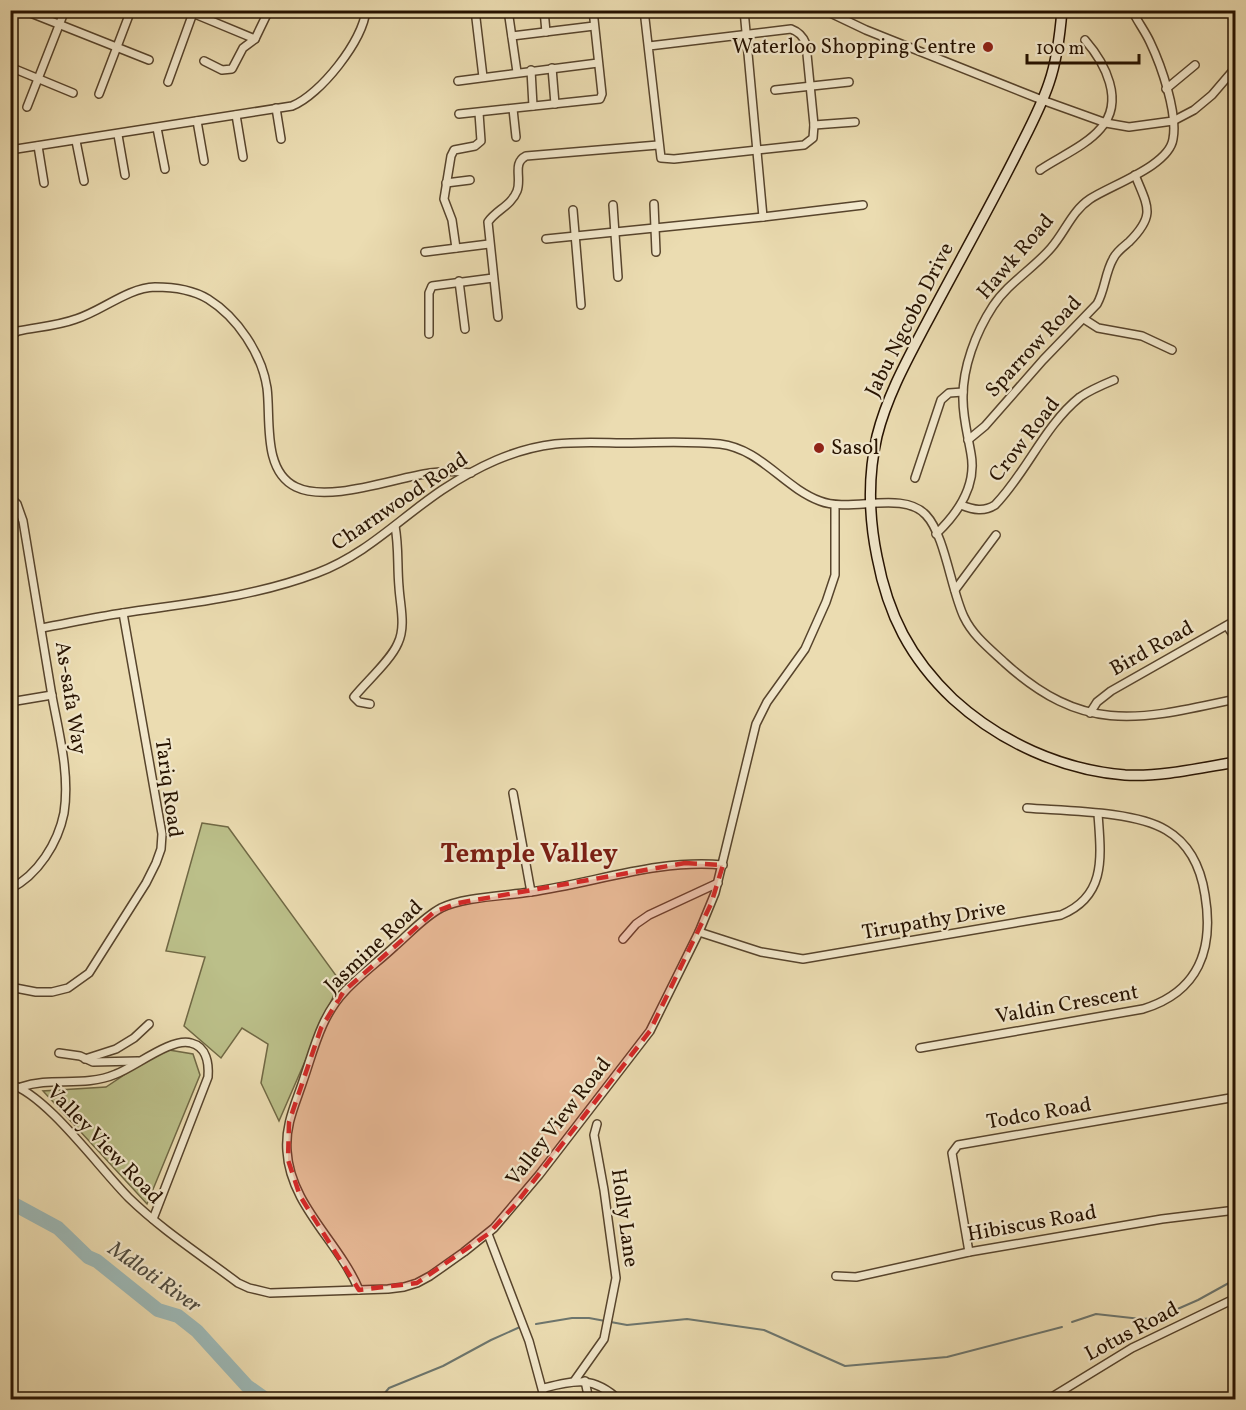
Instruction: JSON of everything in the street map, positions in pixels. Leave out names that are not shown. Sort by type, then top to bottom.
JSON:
[{"type":"main road","name":"Jabu Ngcobo Drive","points":[[1062,10],[1056,55],[1050,81],[1042,100],[1008,170],[893,388],[885,411],[873,460],[872,504],[875,546],[880,572],[892,615],[915,657],[939,685],[980,721],[1002,735],[1037,753],[1097,771],[1127,775],[1161,773],[1236,762]]},
{"type":"street","points":[[23,10],[148,60]]},
{"type":"street","points":[[27,107],[65,10]]},
{"type":"street","points":[[99,94],[131,10]]},
{"type":"street","points":[[204,61],[229,71],[243,48],[255,39],[269,10]]},
{"type":"street","points":[[10,150],[118,135],[298,104],[318,87],[355,41],[365,19],[366,10]]},
{"type":"street","points":[[475,10],[483,77]]},
{"type":"street","points":[[508,10],[516,72]]},
{"type":"street","points":[[544,10],[546,32]]},
{"type":"street","points":[[459,114],[600,99],[602,94],[593,10]]},
{"type":"street","points":[[644,10],[659,156],[664,160],[808,144],[813,138],[814,125],[806,44],[800,34],[791,29],[649,46]]},
{"type":"street","points":[[744,10],[763,217]]},
{"type":"street","points":[[824,10],[866,30],[1042,100],[1106,123],[1129,127],[1173,121],[1203,104],[1236,67]]},
{"type":"street","name":"Hawk Road","points":[[936,534],[951,520],[962,505],[971,474],[971,455],[963,414],[963,392],[977,336],[995,303],[1053,246],[1081,206],[1096,195],[1135,175],[1165,154],[1173,139],[1173,121],[1154,51],[1132,10]]},
{"type":"street","points":[[168,82],[189,12],[255,39]]},
{"type":"street","points":[[512,36],[594,26]]},
{"type":"street","points":[[1040,170],[1094,136],[1106,123],[1112,104],[1112,89],[1103,67],[1085,40]]},
{"type":"street","points":[[458,81],[598,63]]},
{"type":"street","points":[[1166,89],[1195,65]]},
{"type":"street","points":[[10,67],[73,93]]},
{"type":"street","points":[[552,68],[555,104]]},
{"type":"street","points":[[531,70],[533,106]]},
{"type":"street","points":[[775,90],[849,82]]},
{"type":"street","points":[[276,108],[281,139]]},
{"type":"street","points":[[513,109],[516,137]]},
{"type":"street","points":[[456,248],[452,220],[444,199],[446,183],[454,150],[476,146],[481,141],[479,113]]},
{"type":"street","points":[[236,115],[243,157]]},
{"type":"street","points":[[197,121],[204,161]]},
{"type":"street","points":[[814,125],[855,122]]},
{"type":"street","points":[[157,128],[165,169]]},
{"type":"street","points":[[118,135],[125,175]]},
{"type":"street","points":[[76,141],[84,181]]},
{"type":"street","points":[[498,317],[488,222],[515,195],[519,184],[518,164],[524,157],[658,145]]},
{"type":"street","points":[[38,146],[44,183]]},
{"type":"street","name":"Sparrow Road","points":[[968,441],[985,426],[1042,360],[1084,319],[1101,296],[1112,260],[1147,220],[1147,206],[1135,175]]},
{"type":"street","points":[[446,183],[470,180]]},
{"type":"street","points":[[654,204],[656,252]]},
{"type":"street","points":[[613,205],[618,277]]},
{"type":"street","points":[[546,239],[863,205]]},
{"type":"street","points":[[573,210],[581,305]]},
{"type":"street","points":[[425,252],[489,244]]},
{"type":"street","points":[[429,334],[429,293],[434,284],[493,278]]},
{"type":"street","points":[[459,281],[465,329]]},
{"type":"street","points":[[10,336],[18,331],[75,320],[141,289],[166,287],[194,293],[207,298],[227,315],[257,356],[267,388],[273,458],[281,473],[295,487],[318,493],[361,488],[436,472],[471,473]]},
{"type":"street","points":[[1084,319],[1098,328],[1142,336],[1172,350]]},
{"type":"street","name":"Crow Road","points":[[962,505],[970,509],[983,510],[995,504],[1071,405],[1093,389],[1114,380]]},
{"type":"street","points":[[915,478],[941,400],[949,393],[963,392]]},
{"type":"street","name":"Charnwood Road","points":[[42,628],[123,613],[234,597],[291,582],[344,562],[371,545],[425,502],[471,473],[492,461],[532,448],[559,444],[682,442],[723,444],[739,448],[755,456],[804,493],[820,501],[835,505],[902,504],[915,507],[926,515],[936,534],[962,612],[970,628],[991,650],[1038,690],[1068,706],[1108,716],[1138,716],[1174,712],[1236,699]]},
{"type":"street","name":"As-safa Way","points":[[10,497],[17,504],[23,521],[65,774],[64,813],[57,838],[47,856],[22,882],[10,889]]},
{"type":"street","name":"Valley View Road","points":[[21,1087],[42,1103],[114,1182],[153,1219],[238,1283],[249,1288],[270,1293],[404,1287],[417,1283],[447,1264],[488,1234],[533,1182],[642,1044],[661,1011],[711,904],[759,718],[767,702],[805,649],[832,586],[836,555],[835,505]]},
{"type":"street","points":[[370,704],[358,702],[354,698],[391,655],[402,632],[399,550],[395,526]]},
{"type":"street","points":[[955,590],[996,535]]},
{"type":"street","name":"Tariq Road","points":[[10,987],[36,992],[52,992],[68,988],[89,973],[146,883],[161,849],[162,834],[123,613]]},
{"type":"street","name":"Bird Road","points":[[1089,713],[1096,702],[1111,691],[1236,620]]},
{"type":"street","points":[[1227,626],[1236,639]]},
{"type":"street","points":[[10,702],[52,695]]},
{"type":"street","points":[[513,793],[531,892]]},
{"type":"street","name":"Valdin Crescent","points":[[920,1048],[1143,1010],[1167,1000],[1190,980],[1204,957],[1209,929],[1204,887],[1190,853],[1175,836],[1152,823],[1136,818],[1027,808]]},
{"type":"street","name":"Tirupathy Drive","points":[[699,932],[761,952],[803,959],[1061,915],[1079,906],[1087,898],[1097,878],[1101,847],[1098,814]]},
{"type":"street","name":"Jasmine Road","points":[[359,1290],[348,1266],[300,1196],[291,1172],[287,1151],[291,1112],[321,1028],[335,1002],[434,912],[458,903],[531,892],[615,874],[673,865],[723,864]]},
{"type":"street","points":[[623,939],[636,924],[649,915],[718,883]]},
{"type":"street","points":[[85,1059],[116,1049],[134,1038],[149,1024]]},
{"type":"street","points":[[10,1084],[21,1087],[35,1083],[90,1082],[114,1075],[171,1046],[191,1042],[201,1048],[205,1054],[208,1077],[153,1219]]},
{"type":"street","points":[[58,1053],[93,1062],[141,1061]]},
{"type":"street","name":"Todco Road","points":[[969,1252],[952,1153],[958,1145],[1236,1097]]},
{"type":"street","name":"Holly Lane","points":[[575,1380],[602,1345],[617,1273],[594,1135],[597,1124]]},
{"type":"street","name":"Hibiscus Road","points":[[836,1276],[856,1277],[969,1252],[1162,1219],[1236,1210]]},
{"type":"street","points":[[488,1234],[529,1341],[544,1388],[545,1400]]},
{"type":"street","name":"Lotus Road","points":[[1047,1400],[1132,1348],[1236,1298]]},
{"type":"street","points":[[544,1388],[575,1380],[585,1381],[608,1389],[620,1400]]},
{"type":"street","points":[[585,1381],[589,1400]]},
{"type":"highlighted area","points":[[685,863],[723,865],[711,904],[650,1031],[515,1205],[488,1234],[417,1283],[359,1290],[300,1196],[288,1160],[289,1122],[321,1028],[344,991],[434,912],[458,903]]},
{"type":"green space","points":[[202,823],[228,827],[340,981],[279,1121],[261,1083],[268,1044],[242,1028],[221,1058],[184,1026],[205,957],[166,951]]},
{"type":"green space","points":[[163,1049],[193,1054],[200,1075],[147,1204],[43,1091],[106,1087]]},
{"type":"waterway","name":"Mdloti River","points":[[10,1202],[58,1228],[88,1257],[97,1261],[158,1310],[178,1316],[197,1331],[247,1386],[267,1400]]},
{"type":"waterway","points":[[1072,1322],[1096,1314],[1141,1319],[1157,1318],[1198,1300],[1236,1279]]},
{"type":"waterway","points":[[536,1324],[572,1318],[589,1318],[627,1325],[687,1319],[764,1330],[845,1366],[947,1357],[1062,1327]]},
{"type":"waterway","points":[[379,1400],[389,1388],[443,1366],[520,1327]]},
{"type":"place","name":"Waterloo Shopping Centre","points":[[988,47]]},
{"type":"place","name":"Sasol","points":[[819,448]]},
{"type":"district","name":"Temple Valley","points":[[529,855]]}]
